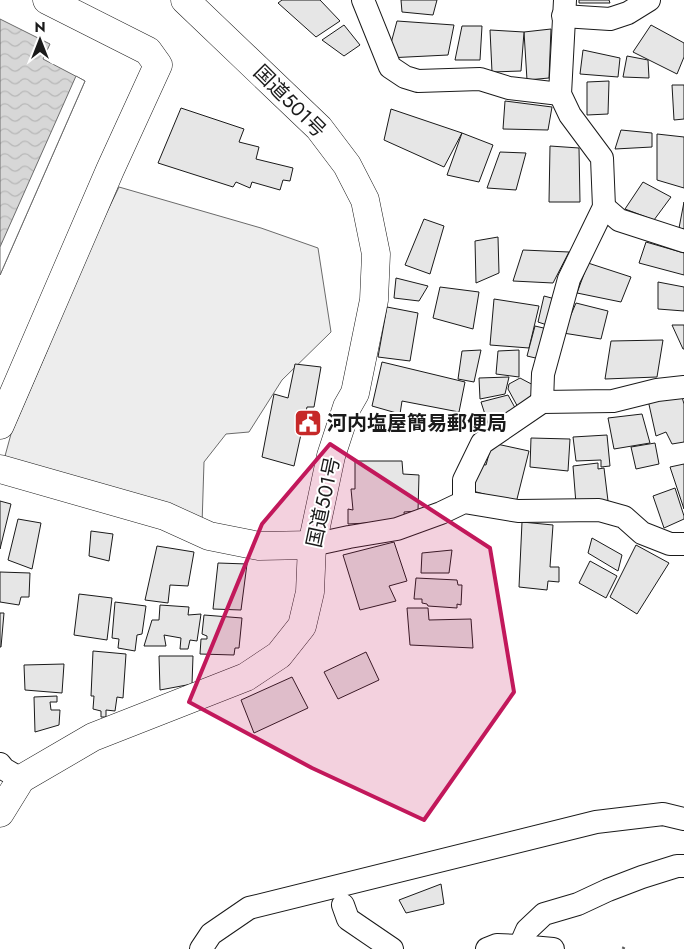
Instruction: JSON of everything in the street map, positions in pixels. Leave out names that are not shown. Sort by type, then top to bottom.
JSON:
[{"type":"main road","points":[[0,425],[110,170],[158,65],[148,51],[47,0]]},
{"type":"main road","name":"国道501号","points":[[0,813],[10,771],[93,736],[246,677],[279,655],[302,626],[310,592],[312,545],[331,456],[347,407],[355,393],[374,300],[376,254],[365,200],[347,165],[319,128],[185,0]]},
{"type":"main road","points":[[0,469],[165,516],[209,536],[259,546],[312,545]]},
{"type":"street","points":[[363,0],[390,67],[405,77],[418,82],[480,78],[509,88],[560,94]]},
{"type":"street","points":[[542,402],[543,374],[569,279],[604,207],[602,158],[570,114],[560,94],[564,8],[610,19],[628,13],[649,0]]},
{"type":"street","points":[[604,207],[619,220],[684,242]]},
{"type":"street","points":[[464,502],[464,480],[482,443],[542,402],[613,401],[657,390],[684,388]]},
{"type":"street","points":[[312,545],[397,529],[441,513],[464,502],[518,512],[599,510],[624,517],[642,533],[670,544],[684,544]]},
{"type":"street","points":[[201,949],[211,934],[249,908],[596,822],[663,814],[684,819]]},
{"type":"street","points":[[520,946],[527,930],[544,914],[578,904],[642,877],[677,866],[684,866]]},
{"type":"street","points":[[343,906],[348,919],[392,949]]},
{"type":"street","points":[[487,949],[497,945],[553,949]]},
{"type":"highlighted area","points":[[330,444],[490,548],[514,692],[424,820],[312,768],[189,702],[262,524]]},
{"type":"shaded area","points":[[119,187],[261,228],[318,248],[331,332],[282,380],[249,432],[226,434],[204,462],[202,525],[7,464],[5,456],[11,434],[47,351],[69,291]]},
{"type":"water","points":[[0,19],[50,44],[43,59],[85,81],[0,275]]},
{"type":"pier","points":[[76,76],[85,81],[0,275],[0,247]]},
{"type":"building","points":[[282,0],[320,0],[340,21],[316,37],[278,3]]},
{"type":"building","points":[[401,0],[437,0],[433,15],[402,12]]},
{"type":"building","points":[[579,0],[609,0],[610,3],[579,3]]},
{"type":"building","points":[[397,21],[454,25],[448,55],[387,58]]},
{"type":"building","points":[[344,25],[360,45],[344,56],[322,40]]},
{"type":"building","points":[[651,25],[684,43],[684,57],[677,74],[633,52]]},
{"type":"building","points":[[462,26],[482,26],[480,60],[455,60]]},
{"type":"building","points":[[551,29],[549,78],[527,80],[524,32]]},
{"type":"building","points":[[490,30],[524,32],[521,71],[492,72]]},
{"type":"building","points":[[583,50],[620,58],[618,77],[580,74]]},
{"type":"building","points":[[627,56],[648,60],[649,78],[623,77]]},
{"type":"building","points":[[609,81],[608,114],[587,115],[587,82]]},
{"type":"building","points":[[672,85],[684,85],[684,119],[674,120]]},
{"type":"building","points":[[505,101],[552,107],[548,130],[503,129]]},
{"type":"building","points":[[181,108],[244,129],[239,142],[259,147],[256,159],[293,168],[290,181],[283,180],[280,190],[252,182],[250,188],[236,182],[233,187],[158,163]]},
{"type":"building","points":[[391,109],[462,133],[444,167],[384,140]]},
{"type":"building","points":[[621,130],[652,133],[652,147],[615,149]]},
{"type":"building","points":[[462,133],[493,145],[479,182],[447,175]]},
{"type":"building","points":[[657,134],[684,137],[684,188],[657,180]]},
{"type":"building","points":[[550,146],[579,148],[580,202],[549,202]]},
{"type":"building","points":[[500,152],[526,153],[516,190],[487,188]]},
{"type":"building","points":[[643,182],[671,197],[654,220],[625,209]]},
{"type":"building","points":[[684,202],[684,229],[679,228]]},
{"type":"building","points":[[424,219],[444,226],[430,274],[405,265]]},
{"type":"building","points":[[498,237],[499,273],[476,283],[475,241]]},
{"type":"building","points":[[646,242],[684,253],[684,275],[639,263]]},
{"type":"building","points":[[523,250],[569,252],[553,283],[513,281]]},
{"type":"building","points":[[588,263],[631,277],[621,302],[577,293]]},
{"type":"building","points":[[396,278],[428,286],[419,301],[394,298]]},
{"type":"building","points":[[658,282],[684,287],[684,311],[658,309]]},
{"type":"building","points":[[440,287],[479,292],[473,329],[433,318]]},
{"type":"building","points":[[544,296],[559,300],[553,327],[538,322]]},
{"type":"building","points":[[494,299],[539,306],[529,348],[490,345]]},
{"type":"building","points":[[576,303],[608,311],[601,339],[563,333]]},
{"type":"building","points":[[387,307],[418,313],[410,361],[378,357]]},
{"type":"building","points":[[672,325],[684,325],[684,349],[683,349]]},
{"type":"building","points":[[535,326],[552,330],[544,360],[527,356]]},
{"type":"building","points":[[663,340],[657,377],[605,379],[611,341]]},
{"type":"building","points":[[481,350],[474,382],[458,379],[462,351]]},
{"type":"building","points":[[519,350],[519,377],[496,374],[498,351]]},
{"type":"building","points":[[382,362],[465,382],[459,412],[402,401],[400,414],[372,406]]},
{"type":"building","points":[[295,364],[321,367],[314,407],[307,407],[294,466],[262,457],[274,394],[288,398]]},
{"type":"building","points":[[509,377],[505,394],[480,399],[479,378]]},
{"type":"building","points":[[520,378],[537,387],[520,411],[508,389],[509,384]]},
{"type":"building","points":[[508,395],[519,415],[491,433],[481,402]]},
{"type":"building","points":[[682,397],[684,404],[684,442],[672,444],[666,432],[656,436],[648,400]]},
{"type":"building","points":[[642,414],[650,443],[614,449],[608,418]]},
{"type":"building","points":[[607,435],[610,466],[601,467],[601,460],[576,461],[573,437]]},
{"type":"building","points":[[531,438],[570,439],[568,471],[530,467]]},
{"type":"building","points":[[492,443],[529,451],[516,503],[473,491],[479,464],[486,465]]},
{"type":"building","points":[[655,443],[659,464],[636,469],[631,447]]},
{"type":"building","points":[[355,461],[402,461],[403,474],[419,475],[418,511],[404,512],[405,521],[348,524],[348,509],[353,510],[351,489],[355,489]]},
{"type":"building","points":[[598,463],[598,469],[604,468],[608,501],[576,504],[573,466]]},
{"type":"building","points":[[684,464],[684,509],[670,467]]},
{"type":"building","points":[[675,488],[684,519],[664,528],[653,496]]},
{"type":"building","points":[[0,501],[11,504],[0,549]]},
{"type":"building","points":[[18,519],[41,523],[32,569],[8,560]]},
{"type":"building","points":[[522,522],[553,525],[550,567],[559,567],[559,582],[548,581],[547,590],[519,587]]},
{"type":"building","points":[[91,531],[113,534],[109,561],[89,556]]},
{"type":"building","points":[[592,538],[622,555],[618,571],[588,553]]},
{"type":"building","points":[[394,542],[407,581],[389,586],[396,601],[360,610],[343,555]]},
{"type":"building","points":[[636,545],[669,563],[637,614],[610,597]]},
{"type":"building","points":[[157,546],[194,552],[188,586],[170,585],[168,603],[145,600]]},
{"type":"building","points":[[452,550],[449,573],[421,573],[422,553]]},
{"type":"building","points":[[590,561],[617,576],[606,598],[579,583]]},
{"type":"building","points":[[218,563],[247,564],[241,610],[213,609]]},
{"type":"building","points":[[0,572],[30,573],[29,597],[21,597],[19,605],[0,602]]},
{"type":"building","points":[[416,578],[457,580],[458,585],[462,585],[461,605],[457,604],[457,608],[428,606],[422,603],[422,599],[414,599]]},
{"type":"building","points":[[79,594],[112,598],[107,640],[74,635]]},
{"type":"building","points":[[115,602],[146,606],[142,634],[137,635],[135,651],[118,648],[119,639],[112,638]]},
{"type":"building","points":[[160,605],[189,607],[188,615],[201,614],[197,641],[190,640],[188,649],[180,649],[181,638],[164,635],[166,646],[144,646],[152,620],[159,620]]},
{"type":"building","points":[[407,608],[428,608],[429,620],[471,619],[473,648],[410,645]]},
{"type":"building","points":[[0,613],[4,613],[1,647],[0,647]]},
{"type":"building","points":[[204,615],[242,618],[239,648],[235,648],[234,655],[200,654],[201,639],[207,639],[207,636],[202,634]]},
{"type":"building","points":[[93,651],[126,654],[123,698],[117,697],[115,711],[106,710],[106,717],[101,717],[101,711],[93,709],[94,696],[91,696]]},
{"type":"building","points":[[366,652],[379,680],[338,699],[324,672]]},
{"type":"building","points":[[159,656],[193,656],[192,684],[160,690]]},
{"type":"building","points":[[64,664],[62,693],[25,690],[24,665]]},
{"type":"building","points":[[292,677],[308,708],[254,733],[241,700]]},
{"type":"building","points":[[57,696],[57,702],[50,702],[51,710],[60,710],[59,725],[35,732],[34,697]]},
{"type":"building","points":[[441,884],[444,904],[406,913],[399,900]]},
{"type":"place","name":"河内塩屋簡易郵便局","points":[[308,423]]}]
